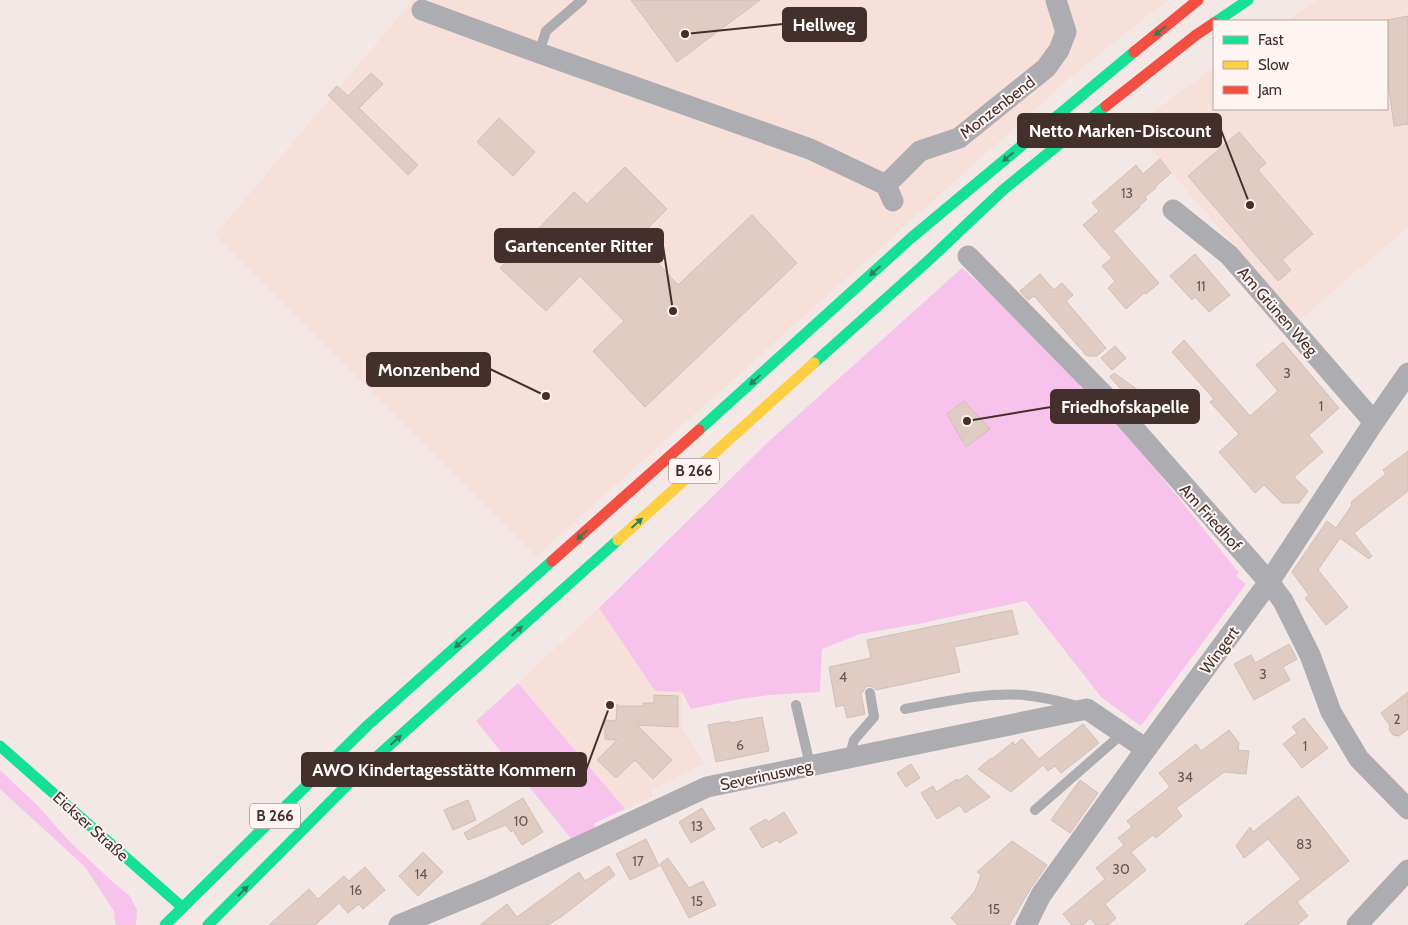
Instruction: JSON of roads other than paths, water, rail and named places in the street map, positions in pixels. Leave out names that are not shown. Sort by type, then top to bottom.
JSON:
[{"type":"main road","name":"B 266","points":[[165,925],[368,725],[657,469],[911,238],[1198,0]]},
{"type":"main road","name":"B 266","points":[[1218,20],[1248,0]]},
{"type":"main road","name":"B 266","points":[[208,925],[362,770],[929,260],[1003,190],[1126,90],[1213,23]]},
{"type":"main road","name":"Eickser Straße","points":[[0,746],[182,907]]},
{"type":"street","name":"Monzenbend","points":[[422,10],[810,149],[890,193],[920,152],[959,138],[1046,68],[1058,50],[1066,32],[1056,0]]},
{"type":"street","name":"Am Grünen Weg","points":[[1173,210],[1229,255],[1374,422]]},
{"type":"street","name":"Am Friedhof","points":[[968,256],[1108,399],[1269,582],[1283,600],[1310,654],[1331,712],[1359,759],[1408,810]]},
{"type":"street","name":"Wingert","points":[[1026,925],[1041,895],[1269,582],[1408,373]]},
{"type":"street","points":[[1087,709],[1146,749]]},
{"type":"street","name":"Severinusweg","points":[[399,925],[490,888],[707,787],[1087,709]]},
{"type":"street","points":[[1357,925],[1408,870]]},
{"type":"street","points":[[182,907],[202,925]]},
{"type":"lane","points":[[539,53],[546,31],[582,0]]},
{"type":"lane","points":[[849,758],[854,740],[874,717],[870,693]]},
{"type":"lane","points":[[905,708],[984,696],[1024,695],[1058,701],[1087,709]]},
{"type":"lane","points":[[796,705],[810,765]]},
{"type":"lane","points":[[1035,810],[1123,733]]},
{"type":"place","name":"Hellweg","points":[[685,34]]},
{"type":"place","name":"Netto Marken-Discount","points":[[1250,205]]},
{"type":"place","name":"Gartencenter Ritter","points":[[673,311]]},
{"type":"place","name":"Monzenbend","points":[[546,396]]},
{"type":"place","name":"Friedhofskapelle","points":[[967,421]]},
{"type":"place","name":"AWO Kindertagesstätte Kommern","points":[[610,705]]}]
